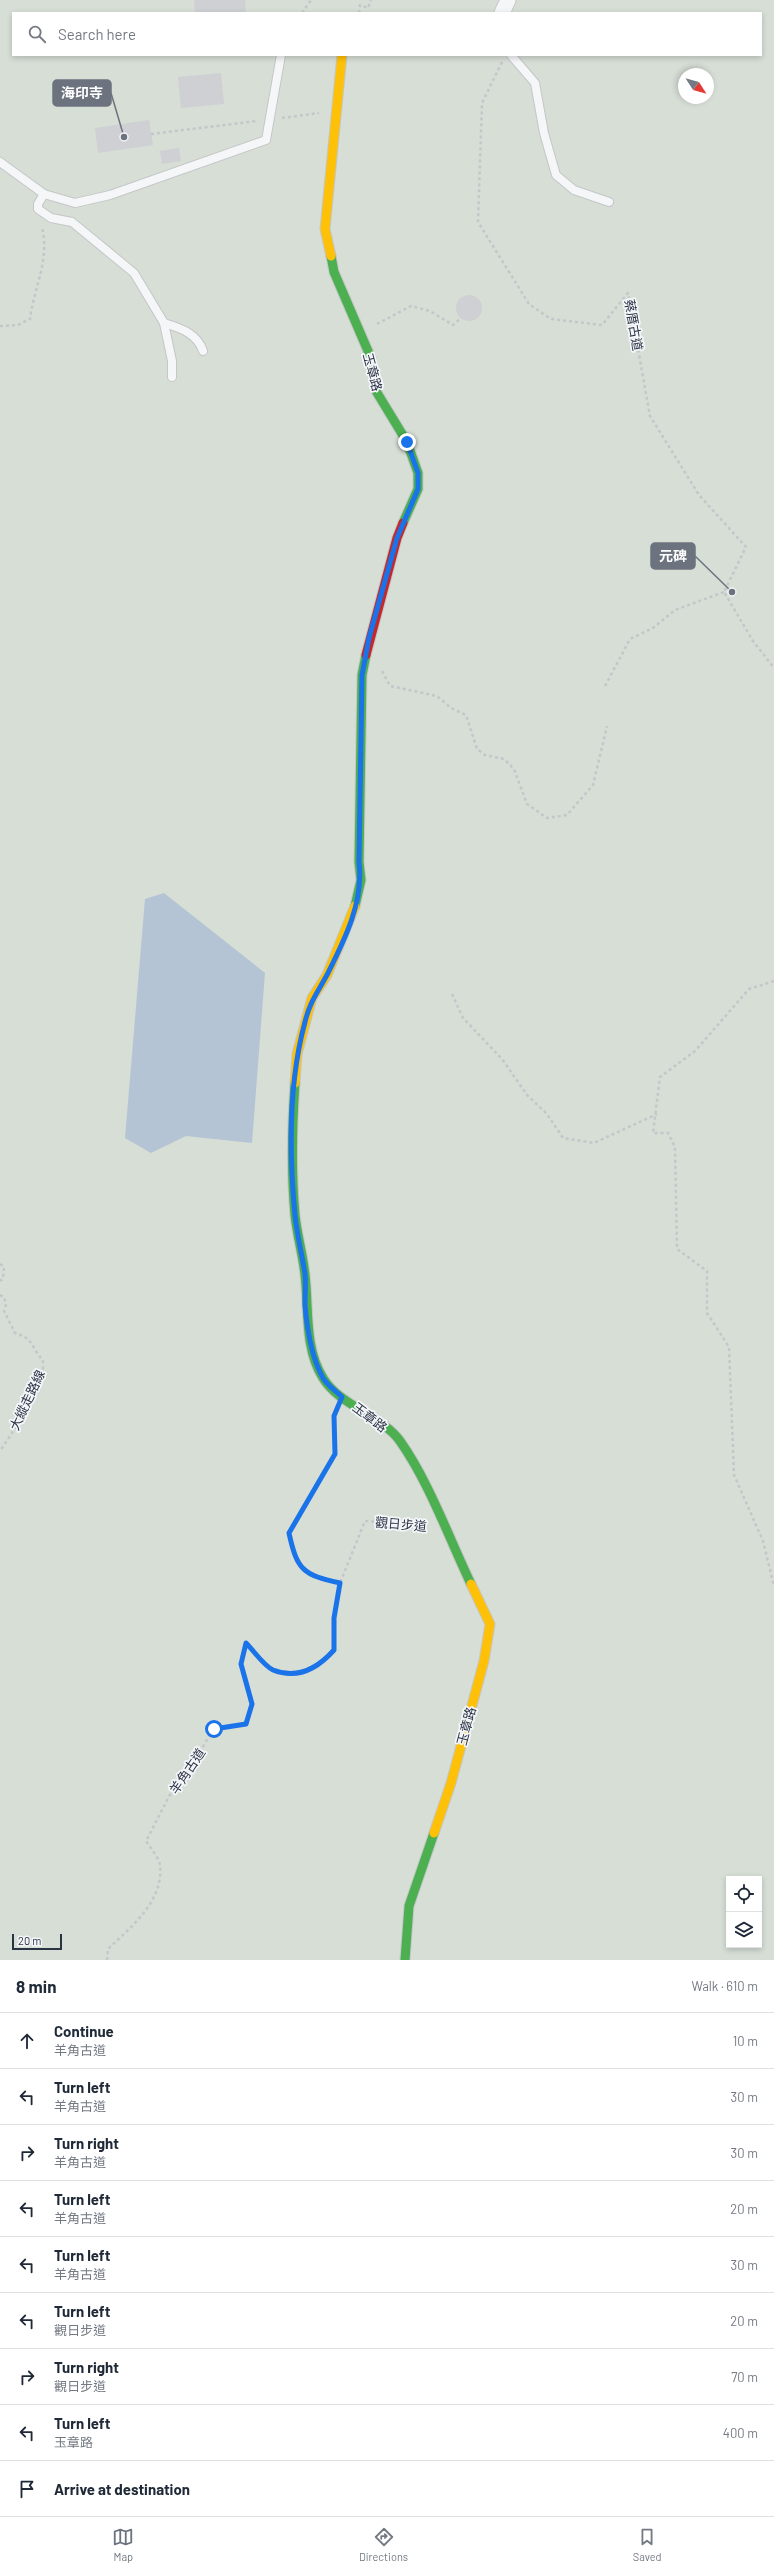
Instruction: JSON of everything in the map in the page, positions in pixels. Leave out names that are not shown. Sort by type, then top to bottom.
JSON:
[{"type":"street","points":[[502,12],[508,0]]},
{"type":"street","name":"玉章路","points":[[342,56],[325,229],[334,272],[358,332],[371,358],[376,391],[407,442],[418,473],[418,489],[397,538],[369,638],[362,675],[359,862],[361,880],[359,894],[342,942],[327,975],[312,998],[297,1054],[291,1140],[295,1216],[305,1276],[305,1304],[313,1349],[323,1379],[342,1397],[362,1410],[399,1440],[445,1527],[490,1624],[484,1661],[451,1783],[409,1906],[405,1937],[405,1960]]},
{"type":"lane","points":[[0,162],[44,194],[75,203],[110,195],[266,140],[271,120],[281,56]]},
{"type":"lane","points":[[512,56],[535,83],[544,134],[556,175],[574,190],[609,202]]},
{"type":"lane","points":[[44,194],[38,204],[38,209],[51,218],[72,222],[134,273],[164,323],[172,362],[172,377]]},
{"type":"lane","points":[[164,323],[183,328],[200,343],[203,351]]},
{"type":"path","points":[[303,12],[311,0]]},
{"type":"path","points":[[359,12],[360,5],[368,8],[371,0]]},
{"type":"path","name":"蔡厝古道","points":[[506,56],[482,103],[478,222],[529,304],[550,319],[602,325],[628,292],[650,416],[699,495],[746,547],[724,592]]},
{"type":"path","points":[[151,134],[271,120],[337,110]]},
{"type":"path","points":[[0,326],[18,325],[30,318],[33,294],[41,278],[45,256],[44,234],[38,209]]},
{"type":"path","points":[[358,332],[411,306],[430,311],[453,325],[461,318]]},
{"type":"path","points":[[605,686],[630,638],[653,628],[675,610],[724,592],[753,641],[774,668]]},
{"type":"path","points":[[362,675],[382,671],[390,686],[437,696],[451,708],[466,715],[477,748],[485,755],[504,759],[514,769],[527,804],[547,818],[567,815],[593,785],[607,726]]},
{"type":"path","points":[[774,981],[749,989],[695,1051],[660,1077],[657,1114],[653,1133],[668,1133],[675,1147],[677,1249],[707,1271],[707,1313],[729,1347],[734,1475],[763,1541],[774,1586]]},
{"type":"path","points":[[452,994],[463,1018],[502,1059],[527,1095],[547,1114],[563,1138],[594,1143],[657,1114]]},
{"type":"path","points":[[0,1264],[4,1267],[3,1279],[0,1281]]},
{"type":"path","name":"大縱走路線","points":[[0,1295],[4,1297],[6,1305],[4,1311],[8,1321],[15,1333],[26,1336],[34,1344],[37,1354],[43,1360],[43,1369],[16,1427],[0,1451]]},
{"type":"path","points":[[340,1583],[314,1578],[295,1559],[289,1533],[335,1454],[334,1416],[342,1397]]},
{"type":"path","name":"觀日步道","points":[[340,1583],[366,1521],[445,1527]]},
{"type":"path","name":"羊角古道","points":[[107,1960],[108,1949],[138,1921],[157,1892],[160,1864],[146,1841],[176,1783],[194,1763],[214,1729],[246,1724],[252,1704],[241,1664],[246,1643],[273,1670],[300,1674],[321,1664],[334,1650],[334,1618],[340,1583]]},
{"type":"shaded area","points":[[0,0],[774,0],[774,1960],[0,1960]]},
{"type":"water","points":[[164,893],[265,973],[252,1143],[186,1136],[151,1153],[125,1138],[145,899]]},
{"type":"building","points":[[194,0],[245,0],[246,12],[195,12]]},
{"type":"building","points":[[221,73],[224,104],[181,108],[178,77]]},
{"type":"building","points":[[149,120],[153,145],[98,153],[95,128]]},
{"type":"building","points":[[179,148],[181,161],[162,164],[160,151]]},
{"type":"building","points":[[469,295],[478,299],[482,308],[478,317],[469,321],[460,317],[456,308],[460,299]]},
{"type":"traffic: fast","points":[[331,256],[334,272],[371,358],[376,391],[407,442],[418,473],[418,489],[403,523]]},
{"type":"traffic: fast","points":[[355,906],[361,880],[359,862],[362,675],[366,655]]},
{"type":"traffic: fast","points":[[295,1083],[292,1149],[295,1215],[305,1275],[308,1328],[317,1366],[323,1378],[339,1396],[383,1424],[400,1441],[429,1492],[471,1584]]},
{"type":"traffic: fast","points":[[405,1960],[409,1906],[434,1833]]},
{"type":"traffic: slow","points":[[331,256],[325,229],[342,56]]},
{"type":"traffic: slow","points":[[295,1083],[297,1054],[312,998],[327,975],[355,906]]},
{"type":"traffic: slow","points":[[434,1833],[451,1783],[484,1661],[490,1624],[471,1584]]},
{"type":"traffic: jam","points":[[366,655],[397,538],[403,523]]},
{"type":"place","name":"海印寺","points":[[124,137]]},
{"type":"place","name":"元碑","points":[[732,592]]},
{"type":"route","points":[[214,1729],[246,1724],[252,1704],[241,1664],[246,1643],[273,1670],[300,1674],[321,1664],[334,1650],[334,1618],[340,1583],[314,1578],[295,1559],[289,1533],[324,1477],[335,1454],[334,1416],[342,1397],[323,1379],[316,1362],[313,1349],[305,1304],[305,1276],[295,1216],[291,1140],[297,1054],[305,1022],[312,998],[327,975],[342,942],[359,894],[361,880],[359,862],[359,817],[362,675],[369,638],[397,538],[418,489],[418,473],[414,457],[407,442]]}]
